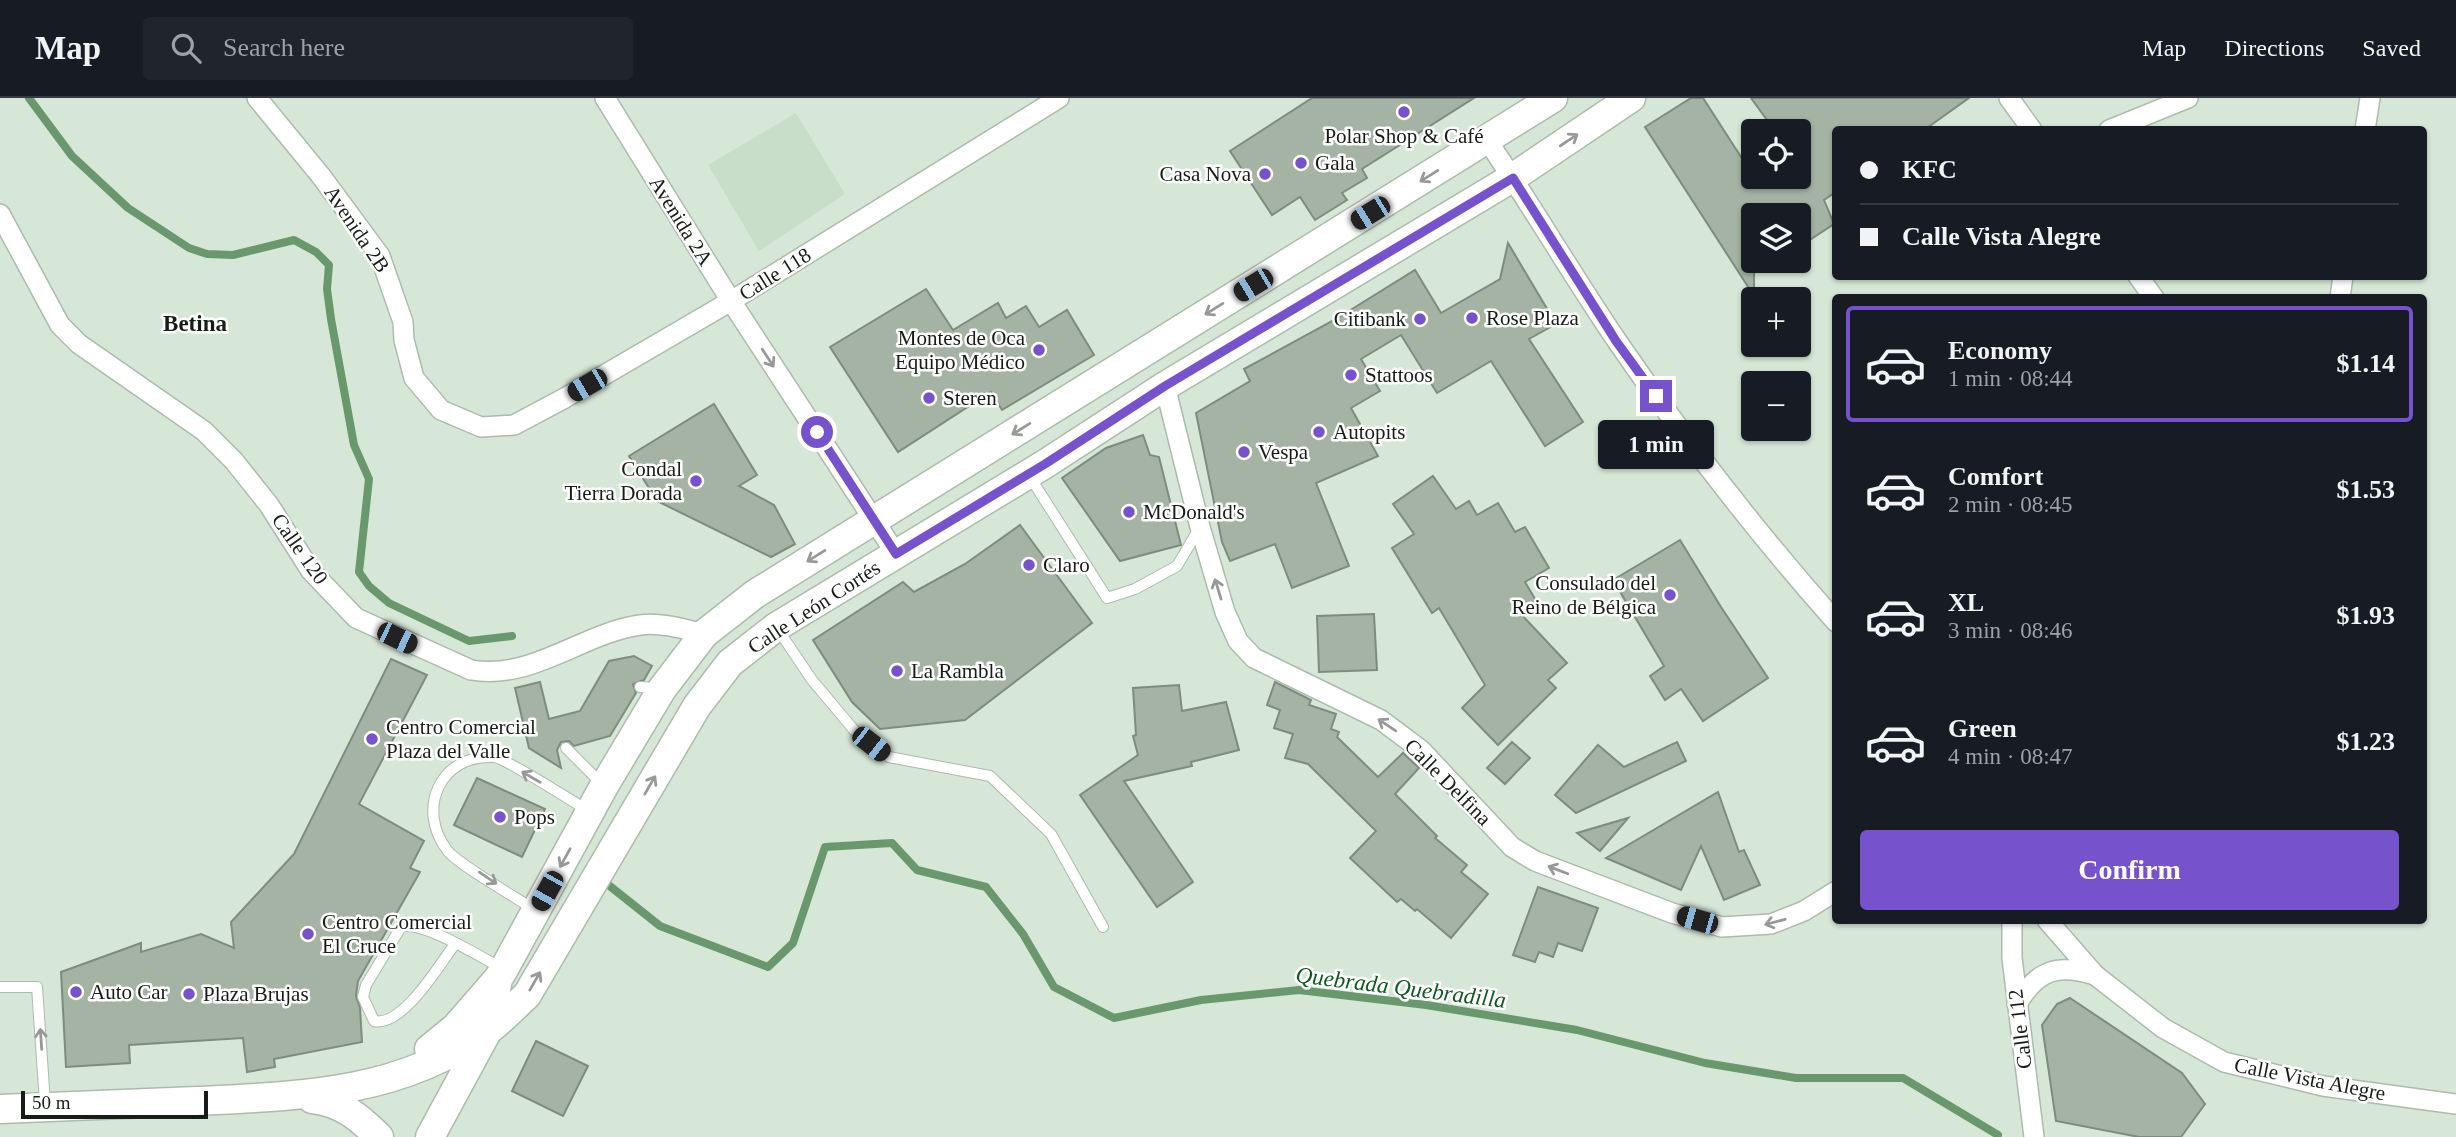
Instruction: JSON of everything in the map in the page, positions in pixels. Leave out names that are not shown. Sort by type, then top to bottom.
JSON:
[{"type":"main road","name":"Calle León Cortés","points":[[430,1137],[488,1030],[501,974],[604,786],[651,688],[704,634],[755,594],[1553,98]]},
{"type":"main road","name":"Calle León Cortés","points":[[488,1030],[527,995],[697,706],[730,663],[776,627],[1028,474],[1165,386],[1513,178],[1631,98]]},
{"type":"main road","points":[[394,1077],[456,1027],[501,974]]},
{"type":"main road","points":[[0,1109],[292,1097],[344,1091],[394,1077],[443,1057],[488,1030]]},
{"type":"main road","points":[[292,1097],[325,1100],[356,1114],[379,1137]]},
{"type":"street","name":"Avenida 2B","points":[[257,98],[321,176],[380,256],[403,322],[404,340],[414,378],[441,410],[481,427]]},
{"type":"street","name":"Avenida 2A","points":[[605,98],[731,301],[896,554]]},
{"type":"street","name":"Calle 118","points":[[481,427],[514,425],[731,301],[1059,98]]},
{"type":"street","points":[[2009,98],[2029,126]]},
{"type":"street","points":[[2119,126],[2188,98]]},
{"type":"street","points":[[2366,126],[2370,98]]},
{"type":"street","points":[[1487,141],[1616,341],[1772,551],[1832,618]]},
{"type":"street","name":"Calle 120","points":[[0,214],[60,325],[79,344],[136,382],[212,439],[234,461],[269,505],[311,571],[356,618],[471,670],[491,673],[565,652],[613,630],[643,624],[704,634]]},
{"type":"street","name":"Calle Delfina","points":[[1165,386],[1199,527],[1225,612],[1238,641],[1254,658],[1390,726],[1421,750],[1513,847],[1535,861],[1672,913],[1722,927],[1771,924],[1804,911],[1832,894]]},
{"type":"street","name":"Calle 112","points":[[2012,924],[2012,958],[2034,1137]]},
{"type":"street","name":"Calle Vista Alegre","points":[[2050,924],[2095,975],[2163,1028],[2224,1062],[2323,1086],[2456,1104]]},
{"type":"street","points":[[2017,1004],[2026,987],[2041,975],[2059,969],[2077,969],[2095,975]]},
{"type":"lane","points":[[1028,474],[1107,597],[1135,589],[1177,566],[1199,527]]},
{"type":"lane","points":[[776,627],[812,680],[854,730],[889,757],[990,776],[1051,834],[1103,927]]},
{"type":"lane","points":[[566,748],[604,786]]},
{"type":"lane","points":[[536,911],[448,852],[433,826],[434,796],[447,774],[470,760],[496,757],[590,811]]},
{"type":"lane","points":[[455,944],[409,1004],[389,1020],[374,1021],[363,997],[366,985],[401,927],[414,926],[455,944],[501,974]]},
{"type":"lane","points":[[0,987],[37,987],[45,1107]]},
{"type":"shaded area","points":[[796,113],[845,194],[759,251],[708,165]]},
{"type":"building","points":[[1312,98],[1474,98],[1362,169],[1367,178],[1342,193],[1347,200],[1315,220],[1300,197],[1272,215],[1230,151]]},
{"type":"building","points":[[1691,98],[1703,98],[1741,157],[1741,189],[1811,189],[1811,119],[1766,119],[1751,98],[1969,98],[1930,126],[1832,126],[1832,195],[1824,200],[1832,225],[1811,239],[1811,203],[1741,203],[1741,273],[1754,273],[1754,287],[1748,287],[1645,127]]},
{"type":"building","points":[[1508,243],[1556,324],[1529,339],[1583,422],[1545,446],[1491,361],[1437,393],[1401,335],[1361,359],[1380,391],[1351,408],[1378,456],[1316,483],[1349,566],[1292,588],[1275,544],[1230,561],[1222,542],[1196,413],[1250,381],[1244,369],[1336,319],[1415,270],[1441,313],[1500,279]]},
{"type":"building","points":[[926,289],[953,330],[998,303],[1006,318],[1026,306],[1039,327],[1067,310],[1094,355],[1002,410],[991,392],[898,452],[830,347]]},
{"type":"building","name":"Condal Tierra Dorada","points":[[714,404],[757,475],[739,486],[774,505],[795,544],[771,557],[657,501],[629,456]]},
{"type":"building","name":"McDonald's","points":[[1143,435],[1150,455],[1159,457],[1181,545],[1120,561],[1062,478],[1106,448]]},
{"type":"building","points":[[1433,476],[1456,509],[1469,501],[1477,515],[1498,503],[1515,532],[1525,527],[1549,568],[1525,582],[1538,604],[1521,614],[1567,663],[1548,680],[1556,688],[1498,745],[1462,708],[1485,685],[1439,608],[1432,613],[1392,548],[1414,534],[1393,504]]},
{"type":"building","points":[[1020,525],[1092,623],[965,720],[880,729],[852,702],[813,640],[903,582],[914,592],[965,564]]},
{"type":"building","points":[[1680,540],[1768,678],[1703,721],[1681,689],[1665,700],[1650,676],[1664,666],[1613,580]]},
{"type":"building","points":[[1374,614],[1377,670],[1319,672],[1317,616]]},
{"type":"building","points":[[634,656],[652,666],[644,680],[633,684],[636,693],[610,736],[574,746],[569,741],[561,742],[557,750],[561,768],[529,748],[515,688],[540,682],[549,719],[580,711],[609,661]]},
{"type":"building","points":[[391,659],[427,675],[359,804],[424,841],[410,868],[420,872],[358,981],[356,996],[360,1008],[362,1042],[274,1059],[275,1067],[247,1072],[243,1038],[129,1045],[130,1063],[66,1067],[61,972],[141,943],[141,952],[201,934],[234,948],[231,922],[294,854]]},
{"type":"building","points":[[1275,682],[1311,700],[1309,705],[1336,714],[1331,729],[1339,732],[1337,737],[1378,777],[1403,753],[1419,768],[1395,794],[1437,836],[1435,838],[1467,865],[1461,872],[1488,894],[1451,938],[1417,909],[1415,911],[1401,899],[1397,902],[1350,858],[1376,831],[1308,764],[1285,758],[1293,734],[1274,728],[1280,710],[1267,705]]},
{"type":"building","points":[[1179,685],[1182,711],[1226,702],[1239,750],[1191,762],[1192,766],[1124,781],[1193,882],[1157,907],[1080,795],[1138,755],[1133,736],[1136,735],[1133,688]]},
{"type":"building","points":[[1512,742],[1530,758],[1505,784],[1487,768]]},
{"type":"building","points":[[1677,742],[1686,761],[1576,813],[1555,795],[1598,745],[1624,767]]},
{"type":"building","name":"Pops","points":[[477,778],[545,809],[522,857],[454,825]]},
{"type":"building","points":[[1718,792],[1739,852],[1744,850],[1760,885],[1724,900],[1701,846],[1681,890],[1606,858]]},
{"type":"building","points":[[1628,818],[1600,851],[1577,833]]},
{"type":"building","points":[[1538,887],[1598,908],[1582,951],[1558,943],[1553,957],[1539,952],[1535,962],[1513,955]]},
{"type":"building","points":[[2070,998],[2182,1073],[2205,1104],[2181,1137],[2139,1137],[2056,1121],[2042,1025],[2057,1004]]},
{"type":"building","points":[[536,1041],[588,1066],[563,1116],[512,1091]]},
{"type":"waterway","name":"Quebrada Quebradilla","points":[[29,98],[72,156],[128,208],[189,248],[207,254],[233,255],[294,240],[316,252],[329,265],[327,289],[331,319],[354,445],[369,479],[359,572],[369,586],[389,603],[469,641],[512,636]]},
{"type":"waterway","name":"Quebrada Quebradilla","points":[[606,878],[606,883],[660,926],[768,967],[793,943],[825,847],[892,843],[917,870],[986,887],[1023,934],[1054,987],[1114,1018],[1201,1000],[1299,990],[1426,1005],[1577,1030],[1705,1063],[1796,1078],[1903,1078],[1998,1135]]},
{"type":"place","name":"Polar Shop & Café","points":[[1404,112]]},
{"type":"place","name":"Gala","points":[[1301,163]]},
{"type":"place","name":"Casa Nova","points":[[1265,174]]},
{"type":"place","name":"Rose Plaza","points":[[1472,318]]},
{"type":"place","name":"Citibank","points":[[1420,319]]},
{"type":"place","name":"Montes de Oca Equipo Médico","points":[[1039,350]]},
{"type":"place","name":"Stattoos","points":[[1351,375]]},
{"type":"place","name":"Steren","points":[[929,398]]},
{"type":"place","name":"Autopits","points":[[1319,432]]},
{"type":"place","name":"Vespa","points":[[1244,452]]},
{"type":"place","name":"Condal Tierra Dorada","points":[[696,481]]},
{"type":"place","name":"McDonald's","points":[[1129,512]]},
{"type":"place","name":"Claro","points":[[1029,565]]},
{"type":"place","name":"Consulado del Reino de Bélgica","points":[[1670,595]]},
{"type":"place","name":"La Rambla","points":[[897,671]]},
{"type":"place","name":"Centro Comercial Plaza del Valle","points":[[372,739]]},
{"type":"place","name":"Pops","points":[[500,817]]},
{"type":"place","name":"Centro Comercial El Cruce","points":[[308,934]]},
{"type":"place","name":"Auto Car","points":[[76,992]]},
{"type":"place","name":"Plaza Brujas","points":[[189,994]]},
{"type":"district","name":"Betina","points":[[195,323]]},
{"type":"route","points":[[817,432],[896,554],[1045,464],[1165,386],[1513,178],[1616,341],[1656,396]]}]
